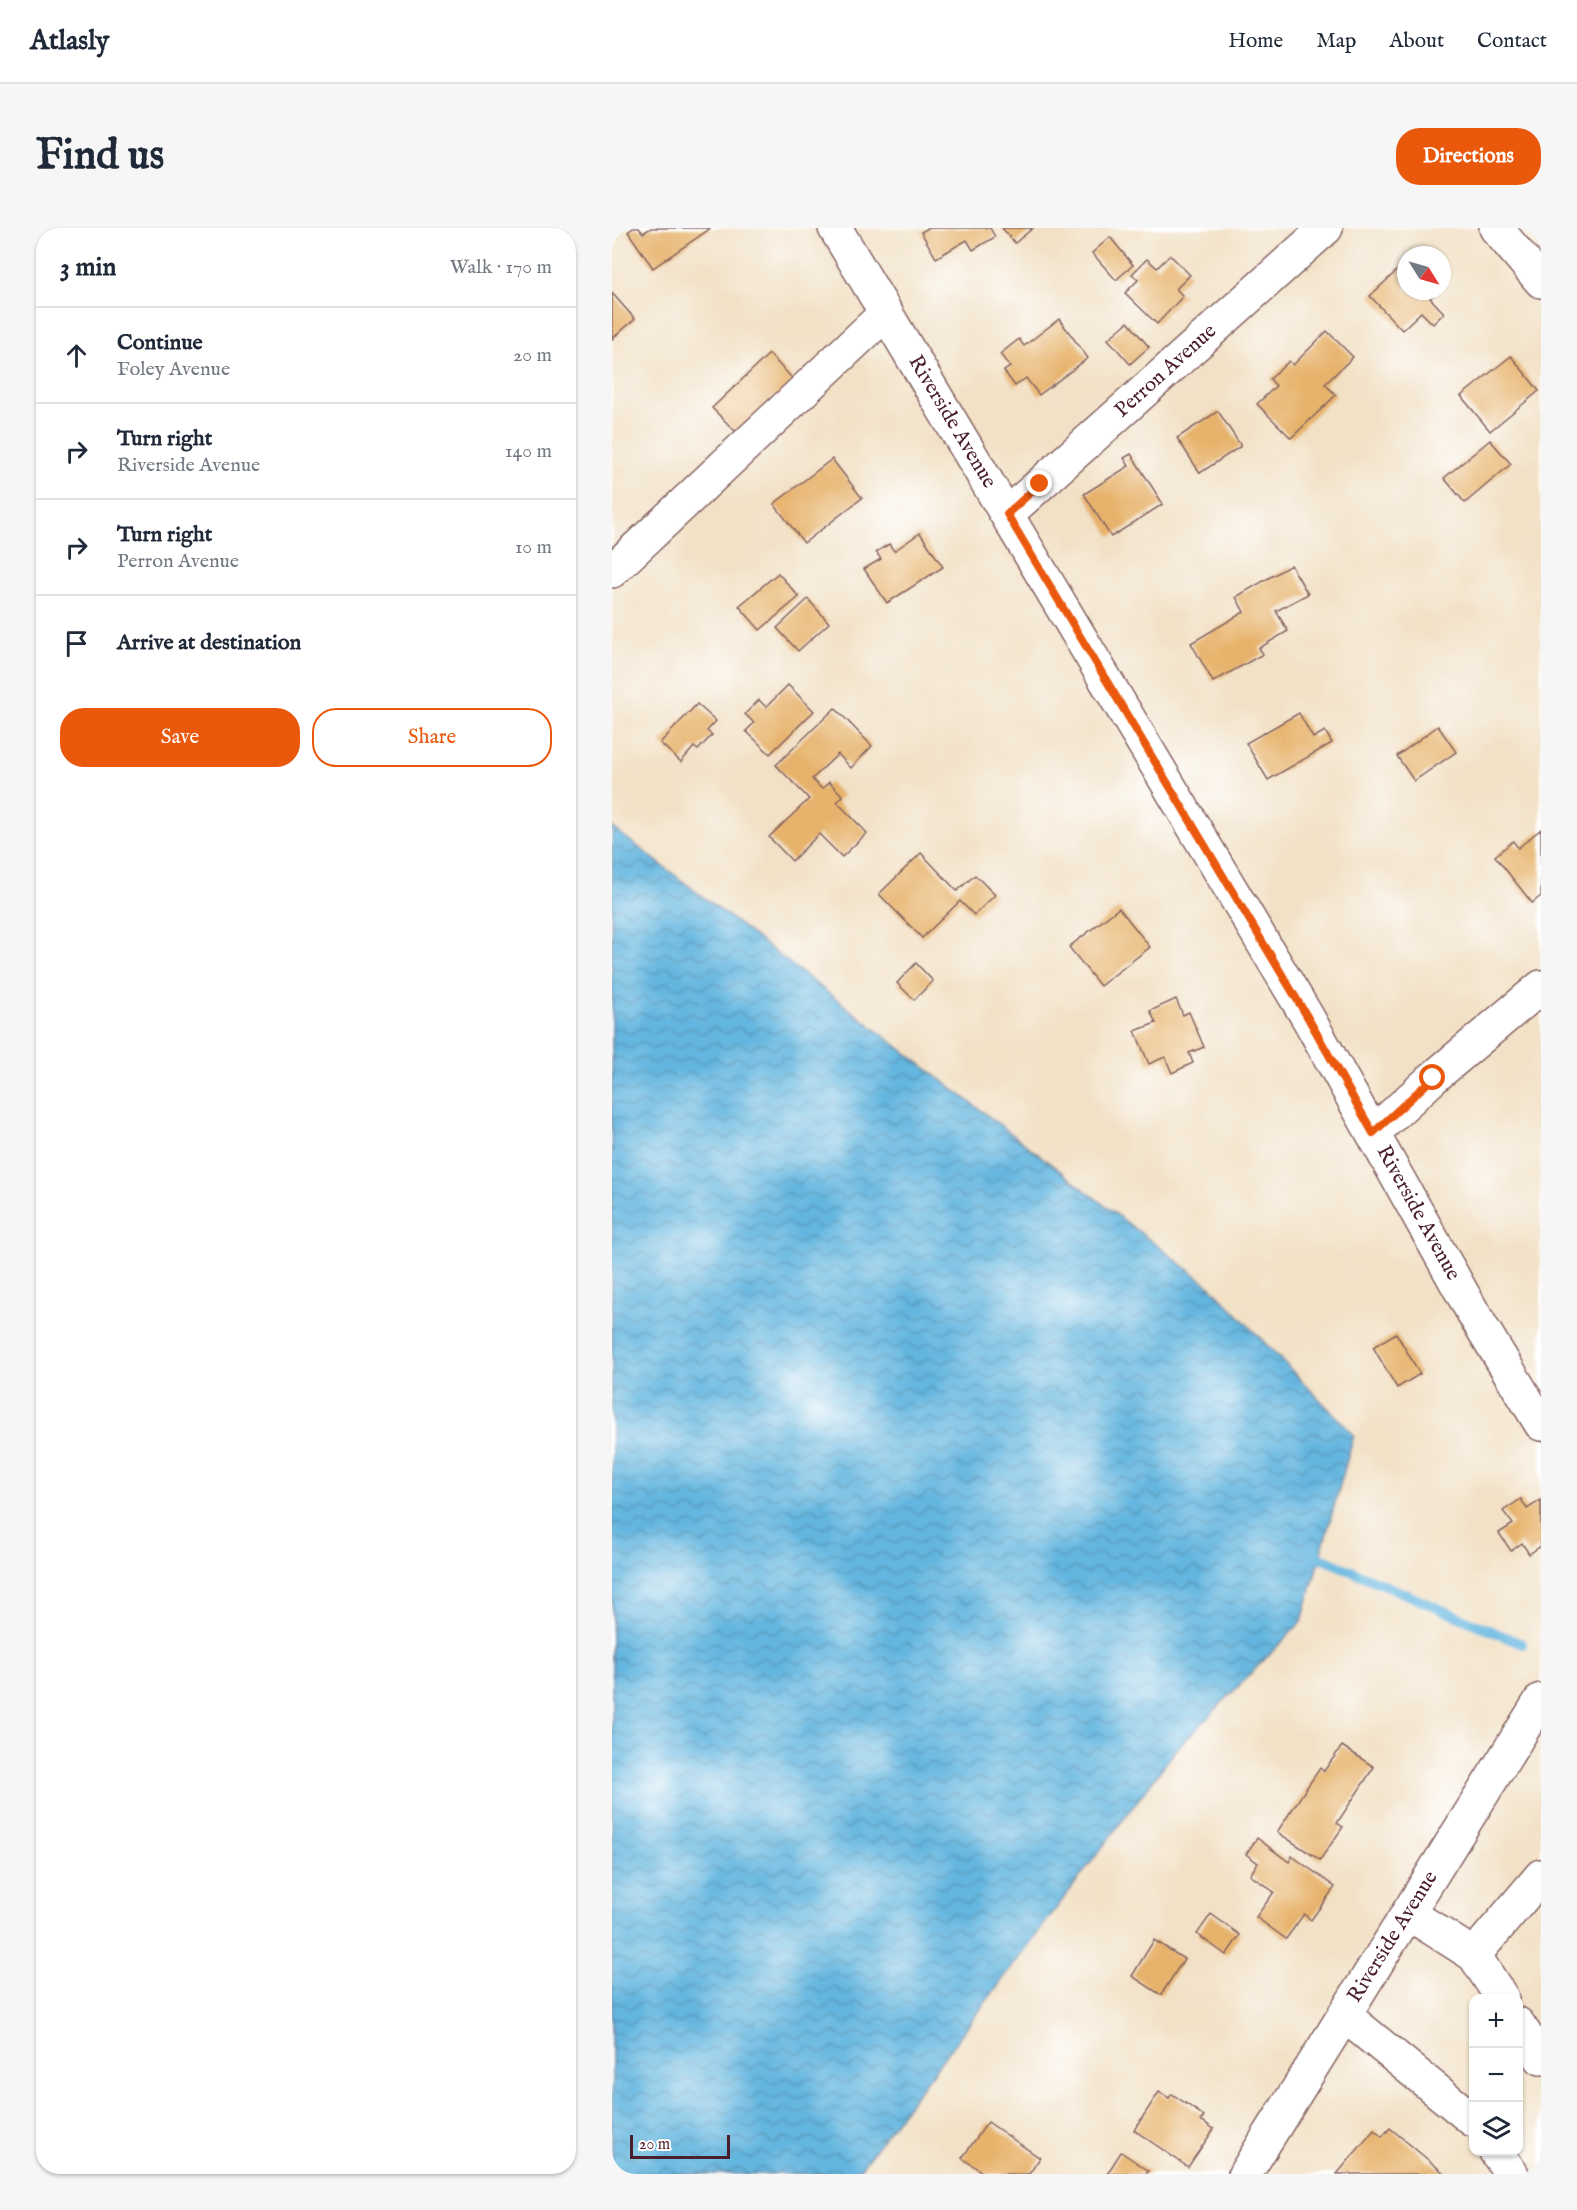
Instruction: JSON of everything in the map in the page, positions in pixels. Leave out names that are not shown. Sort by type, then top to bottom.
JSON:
[{"type":"main road","name":"Riverside Avenue","points":[[835,228],[1308,1018],[1475,1316],[1541,1424]]},
{"type":"main road","name":"Perron Avenue","points":[[1007,514],[1326,228]]},
{"type":"main road","points":[[1496,228],[1541,281]]},
{"type":"main road","points":[[612,571],[886,313]]},
{"type":"main road","points":[[1373,1133],[1433,1078],[1541,987]]},
{"type":"main road","name":"Riverside Avenue","points":[[1245,2174],[1541,1700]]},
{"type":"main road","points":[[1474,1955],[1541,1876]]},
{"type":"main road","points":[[1407,1913],[1474,1955],[1499,1994]]},
{"type":"main road","points":[[1344,2015],[1469,2117]]},
{"type":"main road","points":[[1523,2031],[1541,2058]]},
{"type":"main road","points":[[1499,2156],[1512,2174]]},
{"type":"water","points":[[612,827],[1211,1287],[1354,1435],[1302,1621],[1175,1751],[856,2174],[612,2174]]},
{"type":"building","points":[[633,228],[639,228],[643,233],[651,228],[711,228],[653,268],[628,232]]},
{"type":"building","points":[[928,228],[990,228],[995,237],[973,250],[967,240],[936,258],[921,232]]},
{"type":"building","points":[[1002,228],[1033,228],[1015,243]]},
{"type":"building","points":[[1110,237],[1133,265],[1116,280],[1092,253]]},
{"type":"building","points":[[1170,255],[1190,275],[1176,289],[1183,296],[1157,324],[1125,293],[1138,280],[1132,274],[1147,259],[1157,268]]},
{"type":"building","points":[[1397,270],[1397,300],[1432,300],[1444,313],[1433,324],[1421,312],[1402,330],[1370,296]]},
{"type":"building","points":[[612,293],[635,319],[612,339]]},
{"type":"building","points":[[1059,319],[1088,358],[1039,395],[1026,378],[1015,386],[1004,371],[1010,367],[1000,354],[1019,339],[1024,346]]},
{"type":"building","points":[[1128,322],[1149,347],[1130,364],[1108,339]]},
{"type":"building","points":[[1327,331],[1353,357],[1325,384],[1336,395],[1291,438],[1257,404],[1276,386],[1270,379],[1289,361],[1293,365]]},
{"type":"building","points":[[769,354],[793,379],[779,400],[775,395],[738,434],[712,408]]},
{"type":"building","points":[[1511,356],[1539,391],[1490,431],[1461,396]]},
{"type":"building","points":[[1218,411],[1241,446],[1200,473],[1177,438]]},
{"type":"building","points":[[1490,440],[1511,464],[1465,503],[1444,478]]},
{"type":"building","points":[[1131,454],[1163,504],[1111,537],[1084,494],[1129,466],[1124,458]]},
{"type":"building","points":[[832,459],[862,498],[804,543],[774,504]]},
{"type":"building","points":[[920,533],[943,567],[887,603],[864,569],[881,559],[876,552],[889,544],[894,551]]},
{"type":"building","points":[[1291,565],[1308,594],[1276,611],[1288,631],[1259,648],[1263,654],[1213,682],[1191,643],[1244,612],[1236,597]]},
{"type":"building","points":[[778,573],[799,597],[760,630],[739,606]]},
{"type":"building","points":[[808,599],[829,623],[798,651],[777,628]]},
{"type":"building","points":[[788,685],[814,711],[770,754],[746,731],[754,723],[745,714],[759,700],[766,707]]},
{"type":"building","points":[[697,704],[716,721],[707,731],[712,735],[698,750],[694,747],[681,762],[660,743]]},
{"type":"building","points":[[835,708],[872,746],[851,768],[838,754],[812,779],[822,789],[829,782],[843,796],[837,802],[867,833],[842,857],[819,834],[792,861],[769,837],[809,799],[776,765]]},
{"type":"building","points":[[1299,713],[1313,738],[1325,731],[1332,743],[1268,780],[1246,743]]},
{"type":"building","points":[[1438,726],[1456,752],[1414,781],[1397,756]]},
{"type":"building","points":[[1541,829],[1541,896],[1532,903],[1495,856],[1513,841],[1518,848]]},
{"type":"building","points":[[921,853],[957,891],[975,875],[995,895],[974,915],[960,901],[922,938],[879,894]]},
{"type":"building","points":[[1119,908],[1150,947],[1100,986],[1069,947]]},
{"type":"building","points":[[916,963],[933,981],[914,1000],[897,983]]},
{"type":"building","points":[[1176,999],[1183,1015],[1189,1012],[1204,1047],[1189,1053],[1193,1063],[1172,1073],[1165,1057],[1149,1064],[1135,1031],[1156,1023],[1150,1011]]},
{"type":"building","points":[[1396,1333],[1420,1374],[1397,1388],[1373,1347]]},
{"type":"building","points":[[1521,1499],[1527,1509],[1541,1500],[1541,1546],[1529,1554],[1522,1543],[1511,1551],[1499,1533],[1513,1524],[1503,1511]]},
{"type":"building","points":[[1342,1746],[1374,1767],[1337,1823],[1343,1827],[1320,1860],[1277,1832],[1320,1768],[1324,1771]]},
{"type":"building","points":[[1257,1838],[1289,1862],[1292,1856],[1335,1887],[1311,1920],[1304,1914],[1286,1939],[1256,1917],[1274,1892],[1250,1875],[1258,1863],[1246,1854]]},
{"type":"building","points":[[1211,1914],[1240,1935],[1226,1955],[1197,1934]]},
{"type":"building","points":[[1154,1940],[1184,1959],[1161,1995],[1132,1976]]},
{"type":"building","points":[[1159,2092],[1169,2098],[1172,2094],[1204,2116],[1201,2120],[1214,2129],[1188,2167],[1134,2130]]},
{"type":"building","points":[[988,2122],[1040,2158],[1029,2174],[985,2174],[962,2158]]},
{"type":"building","points":[[1390,2128],[1445,2174],[1337,2174],[1374,2130],[1382,2137]]},
{"type":"building","points":[[1121,2152],[1149,2171],[1146,2174],[1107,2174]]},
{"type":"waterway","points":[[1307,1552],[1522,1644]]},
{"type":"route","points":[[1040,484],[1007,514],[1308,1018],[1373,1133],[1433,1078]]}]
